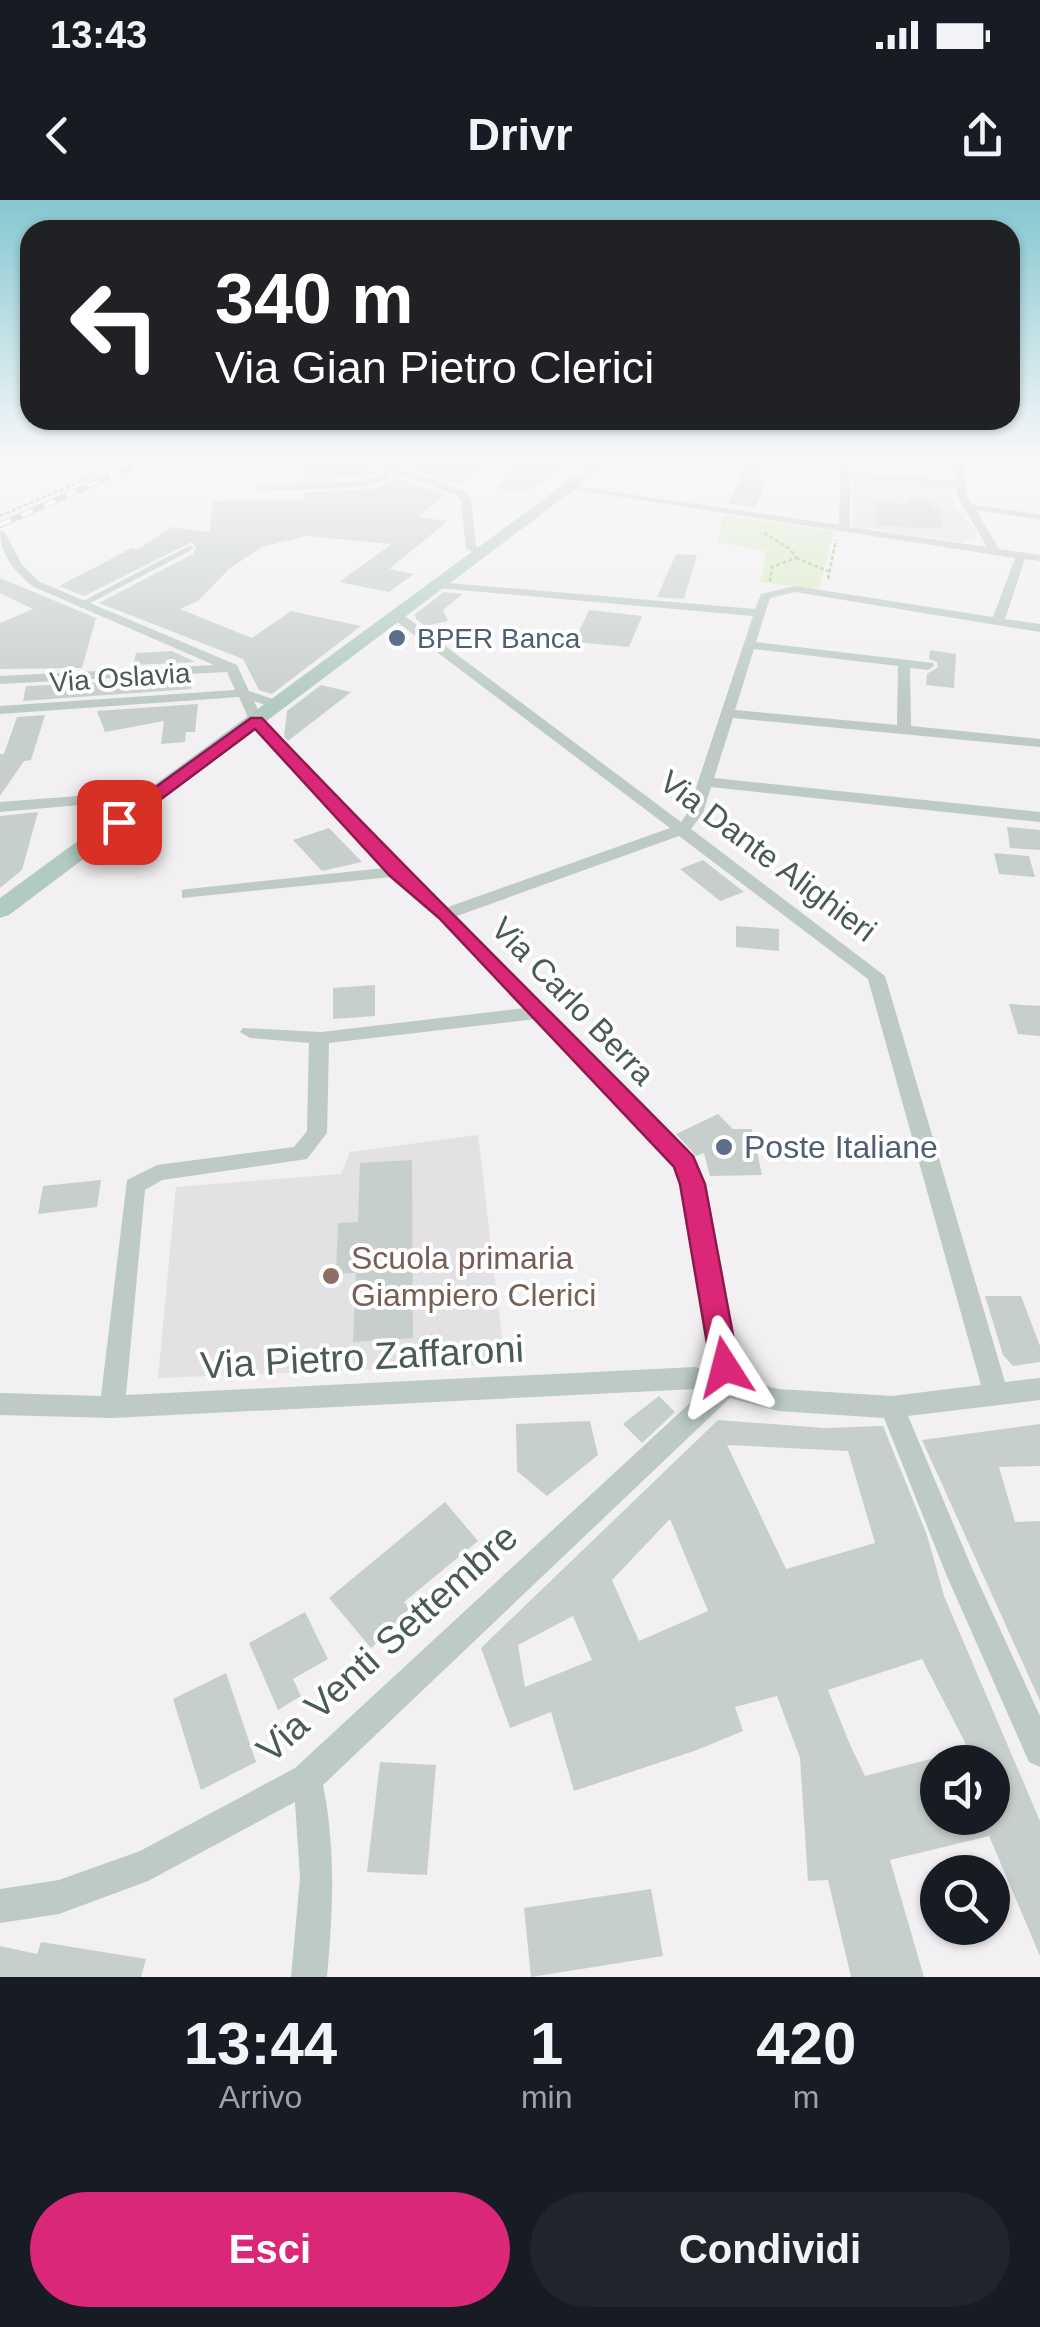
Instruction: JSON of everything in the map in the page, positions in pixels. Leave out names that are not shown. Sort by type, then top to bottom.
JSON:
[{"type":"main road","points":[[0,910],[495,541]]},
{"type":"street","points":[[4,541],[24,576],[81,606],[232,668]]},
{"type":"street","points":[[470,541],[471,549],[480,552]]},
{"type":"street","points":[[936,541],[1040,558]]},
{"type":"street","points":[[989,541],[994,549]]},
{"type":"street","points":[[998,621],[1021,554]]},
{"type":"street","points":[[438,585],[759,613]]},
{"type":"street","points":[[446,914],[683,828],[695,813],[765,596],[795,588],[1040,628]]},
{"type":"street","name":"Via Dante Alighieri","points":[[397,616],[876,976],[996,1395]]},
{"type":"street","points":[[375,631],[417,632]]},
{"type":"street","points":[[749,645],[928,666]]},
{"type":"street","points":[[904,664],[904,730]]},
{"type":"street","points":[[0,680],[232,668]]},
{"type":"street","name":"Via Carlo Berra","points":[[232,668],[256,721],[396,872],[446,914],[684,1162],[690,1173],[714,1295],[726,1386]]},
{"type":"street","points":[[243,693],[276,705]]},
{"type":"street","name":"Via Oslavia","points":[[0,710],[243,693]]},
{"type":"street","points":[[728,713],[1040,743]]},
{"type":"street","points":[[705,782],[1040,817]]},
{"type":"street","points":[[0,807],[156,795]]},
{"type":"street","points":[[188,894],[396,872]]},
{"type":"street","points":[[250,1032],[321,1038],[538,1013]]},
{"type":"street","points":[[112,1407],[134,1186],[157,1173],[300,1154],[317,1133],[317,1049],[321,1038]]},
{"type":"street","name":"Via Pietro Zaffaroni","points":[[0,1404],[112,1407],[696,1378],[778,1400],[892,1407],[1040,1389]]},
{"type":"street","name":"Via Venti Settembre","points":[[0,1906],[59,1897],[148,1864],[306,1779],[726,1386]]},
{"type":"street","points":[[892,1407],[960,1574],[1032,1715],[1040,1751]]},
{"type":"street","points":[[306,1779],[318,1832],[318,1886],[309,1977]]},
{"type":"lane","points":[[81,606],[190,548]]},
{"type":"path","points":[[777,541],[796,558],[830,572]]},
{"type":"path","points":[[827,594],[836,541]]},
{"type":"path","points":[[765,596],[772,567],[796,558]]},
{"type":"shaded area","name":"Scuola primaria Giampiero Clerici","points":[[478,1135],[505,1364],[158,1378],[176,1187],[341,1174],[350,1152]]},
{"type":"green space","points":[[831,541],[819,589],[760,582],[766,551],[717,542]]},
{"type":"building","points":[[150,541],[286,541],[262,547],[229,569],[198,601],[180,609],[252,638],[291,611],[361,626],[272,694],[259,690],[243,659],[99,603],[193,554],[196,547],[192,542],[84,596],[59,586],[132,548],[138,549]]},
{"type":"building","points":[[359,541],[424,541],[389,569],[414,574],[389,592],[339,582],[392,544]]},
{"type":"building","points":[[676,554],[697,555],[684,599],[657,597]]},
{"type":"building","points":[[0,578],[96,618],[82,668],[0,669],[0,623],[33,609],[0,593]]},
{"type":"building","points":[[444,592],[463,594],[443,610],[448,621],[425,626],[415,614]]},
{"type":"building","points":[[589,610],[642,616],[629,647],[574,642]]},
{"type":"building","points":[[930,650],[956,654],[954,688],[926,685],[927,674],[938,667],[937,662],[929,659]]},
{"type":"building","points":[[172,651],[195,662],[133,665],[136,653]]},
{"type":"building","points":[[193,678],[191,689],[23,701],[26,686]]},
{"type":"building","points":[[321,685],[351,692],[288,741],[284,737],[287,711]]},
{"type":"building","points":[[198,704],[195,732],[186,732],[185,742],[161,744],[164,721],[105,732],[97,711]]},
{"type":"building","points":[[45,715],[31,760],[24,761],[0,796],[0,754],[4,754],[17,717]]},
{"type":"building","points":[[38,812],[22,870],[0,888],[0,816]]},
{"type":"building","points":[[1007,827],[1040,830],[1040,850],[1010,848]]},
{"type":"building","points":[[329,828],[362,862],[322,871],[293,840]]},
{"type":"building","points":[[994,853],[1029,856],[1035,877],[999,874]]},
{"type":"building","points":[[703,860],[744,892],[720,901],[680,869]]},
{"type":"building","points":[[736,926],[779,929],[779,951],[736,947]]},
{"type":"building","points":[[375,985],[375,1016],[333,1019],[333,988]]},
{"type":"building","points":[[1009,1004],[1040,1006],[1040,1036],[1018,1034]]},
{"type":"building","points":[[718,1114],[733,1129],[752,1129],[762,1175],[710,1176],[704,1153],[696,1156],[676,1134]]},
{"type":"building","points":[[412,1160],[413,1338],[353,1342],[356,1273],[336,1274],[338,1223],[358,1222],[360,1163]]},
{"type":"building","points":[[101,1180],[97,1207],[38,1214],[43,1186]]},
{"type":"building","points":[[985,1296],[1021,1296],[1040,1346],[1040,1362],[1013,1366],[1003,1355]]},
{"type":"building","points":[[659,1396],[675,1412],[642,1443],[623,1424]]},
{"type":"building","points":[[718,1420],[824,1428],[883,1426],[927,1535],[944,1596],[1008,1745],[966,1745],[922,1659],[828,1690],[865,1776],[920,1762],[920,1835],[1010,1835],[1010,1751],[1040,1821],[1040,1956],[1010,1885],[1010,1855],[997,1855],[989,1836],[890,1860],[924,1977],[851,1977],[828,1880],[808,1881],[800,1758],[777,1696],[735,1707],[743,1731],[574,1791],[551,1712],[510,1728],[481,1648]],"holes":[[[727,1445],[848,1451],[875,1543],[786,1569]],[[670,1519],[708,1611],[639,1641],[612,1580]],[[573,1616],[592,1660],[525,1687],[518,1645]]]},
{"type":"building","points":[[590,1421],[598,1455],[547,1496],[517,1471],[516,1424]]},
{"type":"building","points":[[1040,1424],[1040,1466],[999,1467],[1015,1522],[1040,1521],[1040,1701],[922,1440]]},
{"type":"building","points":[[445,1502],[478,1541],[404,1602],[413,1611],[371,1648],[329,1598]]},
{"type":"building","points":[[305,1612],[328,1659],[293,1679],[301,1696],[278,1710],[249,1643]]},
{"type":"building","points":[[226,1673],[256,1762],[201,1790],[173,1699]]},
{"type":"building","points":[[380,1762],[436,1765],[427,1875],[367,1872]]},
{"type":"building","points":[[651,1889],[663,1956],[531,1977],[524,1908]]},
{"type":"building","points":[[41,1942],[146,1959],[141,1977],[0,1977],[0,1946],[37,1954]]},
{"type":"place","name":"BPER Banca","points":[[397,638]]},
{"type":"place","name":"Poste Italiane","points":[[724,1147]]},
{"type":"place","name":"Scuola primaria Giampiero Clerici","points":[[331,1276]]},
{"type":"route","points":[[119,822],[256,721],[396,872],[446,914],[684,1162],[690,1173],[725,1367]]}]
